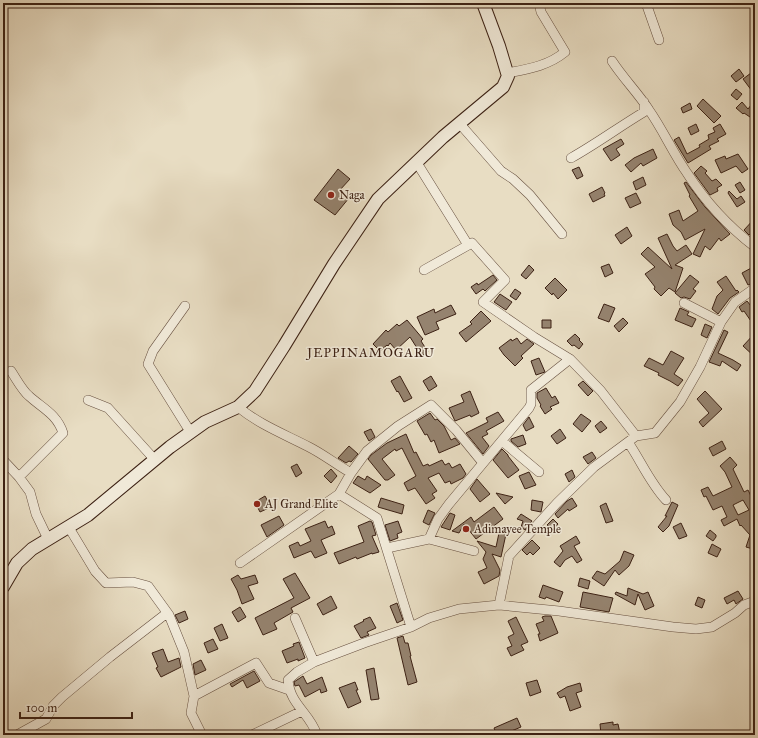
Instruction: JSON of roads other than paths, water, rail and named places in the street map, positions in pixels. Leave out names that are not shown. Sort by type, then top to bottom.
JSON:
[{"type":"street","points":[[3,587],[17,563],[32,549],[88,515],[155,460],[205,422],[238,407],[255,391],[334,264],[378,199],[416,163],[503,87],[508,76],[499,46],[483,3]]},
{"type":"street","points":[[507,73],[535,68],[560,57],[565,52],[541,12],[539,3]]},
{"type":"street","points":[[646,3],[659,40]]},
{"type":"street","points":[[612,61],[644,102],[687,173],[710,205],[740,236],[755,247]]},
{"type":"street","points":[[571,158],[644,112],[644,102]]},
{"type":"street","points":[[460,124],[501,171],[513,179],[530,195],[562,234]]},
{"type":"street","points":[[416,163],[468,245]]},
{"type":"street","points":[[424,270],[472,243],[505,280],[483,302],[534,337],[570,359],[601,391],[636,436]]},
{"type":"street","points":[[499,605],[509,556],[556,503],[594,467],[636,436],[655,433],[680,402],[700,367],[721,322],[735,302],[755,288]]},
{"type":"street","points":[[684,304],[721,322]]},
{"type":"street","points":[[185,306],[153,351],[148,364],[191,433]]},
{"type":"street","points":[[429,539],[438,519],[448,504],[529,408],[531,390],[570,359]]},
{"type":"street","points":[[11,371],[28,395],[50,412],[55,418],[59,423],[62,433],[19,477]]},
{"type":"street","points":[[88,400],[108,408],[155,460]]},
{"type":"street","points":[[240,563],[339,494],[351,473],[367,451],[398,426],[430,405],[456,430],[483,463]]},
{"type":"street","points":[[238,407],[252,418],[275,431],[310,447],[351,473]]},
{"type":"street","points":[[502,441],[539,472]]},
{"type":"street","points":[[628,442],[640,459],[647,475],[658,492],[666,500]]},
{"type":"street","points":[[3,460],[19,477],[30,492],[36,514],[48,538]]},
{"type":"street","points":[[339,494],[377,518],[411,627]]},
{"type":"street","points":[[68,526],[95,570],[106,582],[133,582],[148,586],[167,613],[184,652],[194,696],[191,713],[202,735]]},
{"type":"street","points":[[387,548],[429,539],[474,551]]},
{"type":"street","points":[[317,735],[314,726],[295,701],[289,690],[288,680],[297,672],[314,662],[411,627],[429,618],[459,610],[499,605],[559,611],[696,629],[712,627],[735,613],[744,605],[755,601]]},
{"type":"street","points":[[17,735],[46,719],[53,706],[62,697],[110,657],[167,613]]},
{"type":"street","points":[[295,618],[314,662]]},
{"type":"street","points":[[194,696],[256,663],[268,683],[289,690]]},
{"type":"street","points":[[252,735],[302,711]]},
{"type":"place","name":"Naga","points":[[331,195]]},
{"type":"place","name":"AJ Grand Elite","points":[[257,504]]},
{"type":"place","name":"Adimayee Temple","points":[[466,529]]},
{"type":"district","name":"JEPPINAMOGARU","points":[[371,353]]}]
